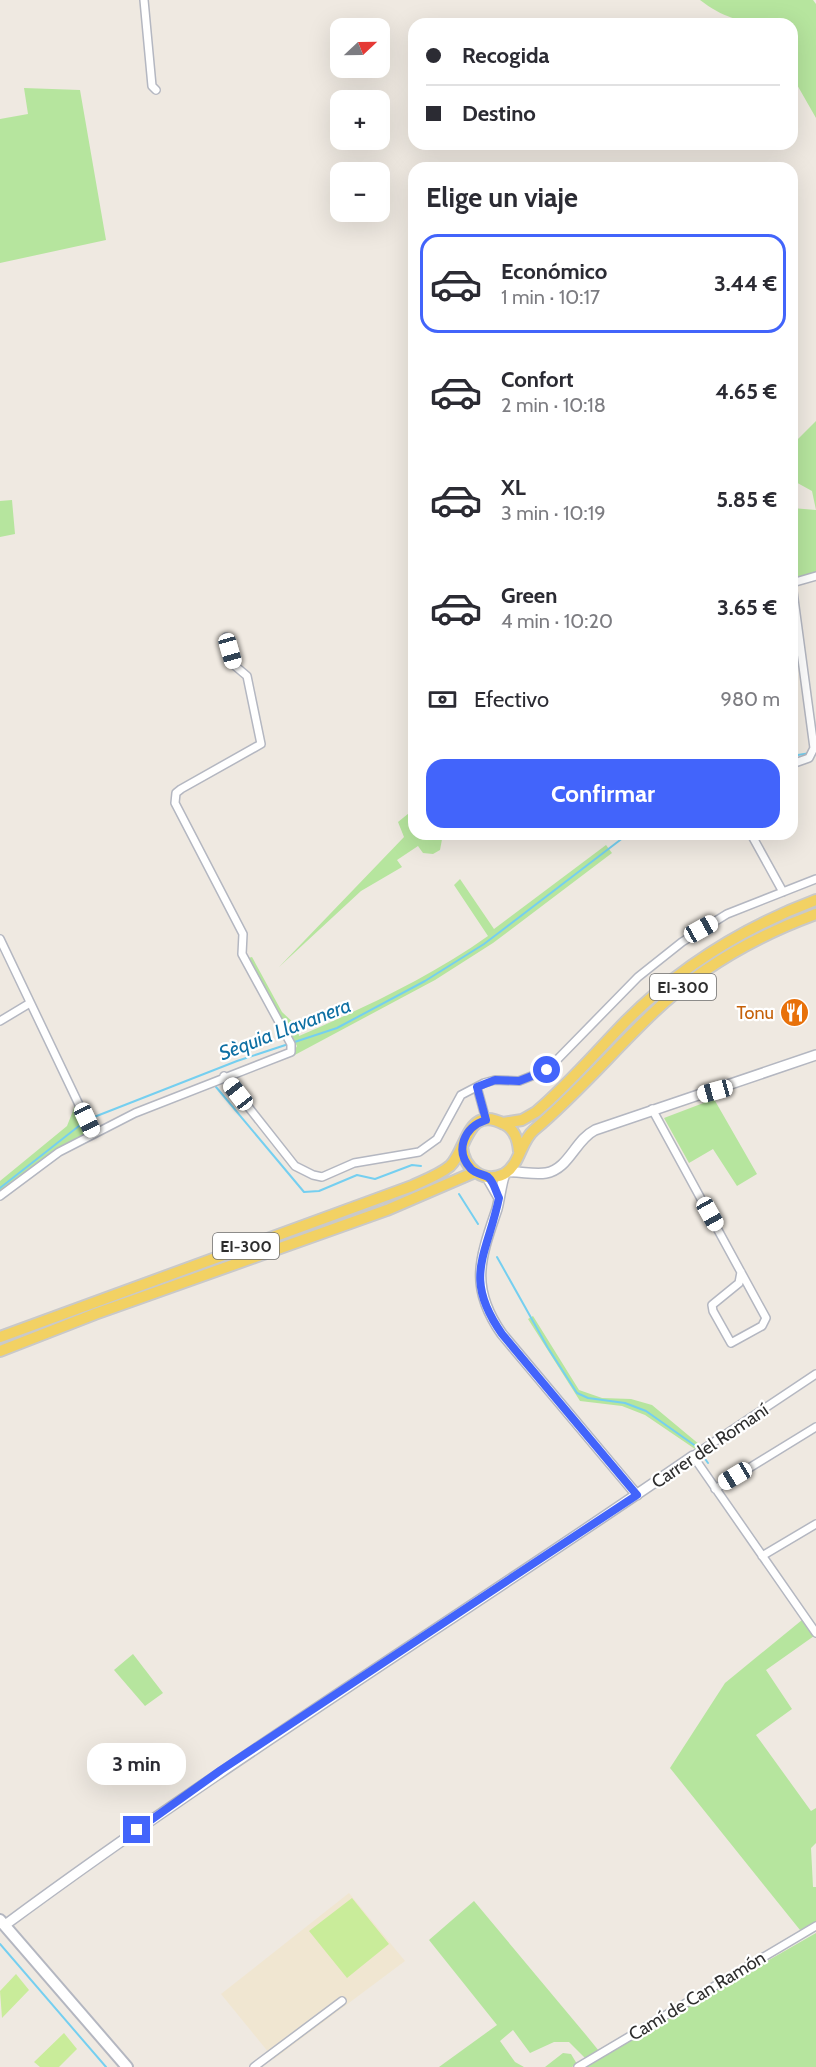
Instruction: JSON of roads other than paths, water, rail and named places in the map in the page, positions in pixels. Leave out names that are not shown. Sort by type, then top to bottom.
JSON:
[{"type":"main road","name":"EI-300","points":[[0,1337],[402,1190],[448,1167],[462,1147],[469,1130],[486,1120],[503,1123],[522,1120],[536,1112],[647,1001],[692,964],[758,925],[816,900]]},
{"type":"main road","name":"EI-300","points":[[506,1172],[531,1132],[564,1106],[634,1031],[677,992],[748,944],[816,914]]},
{"type":"main road","points":[[503,1123],[514,1131],[518,1154]]},
{"type":"main road","points":[[462,1147],[466,1162],[475,1172],[487,1177],[506,1172]]},
{"type":"main road","name":"EI-300","points":[[0,1351],[95,1314],[387,1210],[475,1172]]},
{"type":"main road","points":[[2,1923],[127,2067]]},
{"type":"street","points":[[144,0],[152,86],[156,90]]},
{"type":"street","points":[[798,581],[816,576]]},
{"type":"street","points":[[798,628],[814,748],[809,758],[798,762]]},
{"type":"street","points":[[0,1196],[59,1152],[135,1113],[224,1076],[291,1052],[291,1044],[242,954],[243,934],[175,802],[176,793],[181,789],[261,744],[247,676],[234,665],[226,637]]},
{"type":"street","points":[[754,840],[783,892]]},
{"type":"street","points":[[224,1076],[295,1166],[322,1177],[354,1164],[385,1156],[408,1155],[429,1146],[447,1125],[455,1101],[477,1087],[495,1080],[519,1081],[547,1070],[629,985],[682,942],[727,914],[816,879]]},
{"type":"street","points":[[0,939],[93,1134]]},
{"type":"street","points":[[0,1021],[30,1003]]},
{"type":"street","points":[[637,1495],[502,1334],[487,1308],[480,1279],[482,1252],[506,1172],[542,1174],[555,1170],[588,1134],[652,1109],[816,1055]]},
{"type":"street","points":[[477,1087],[486,1120]]},
{"type":"street","points":[[652,1109],[741,1272],[766,1318],[766,1323],[731,1343],[712,1311],[712,1305],[739,1283],[741,1272]]},
{"type":"street","points":[[518,1154],[530,1173]]},
{"type":"street","points":[[487,1177],[499,1198]]},
{"type":"street","name":"Carrer del Romaní","points":[[2,1923],[221,1770],[544,1558],[816,1374]]},
{"type":"street","points":[[715,1489],[816,1427]]},
{"type":"street","points":[[693,1456],[816,1633]]},
{"type":"street","points":[[762,1556],[816,1524]]},
{"type":"street","name":"Camí de Can Ramón","points":[[578,2067],[816,1926]]},
{"type":"street","points":[[254,2067],[342,2001]]},
{"type":"waterway","name":"Sèquia Llavanera","points":[[798,755],[816,752]]},
{"type":"waterway","name":"Sèquia Llavanera","points":[[89,1119],[237,1061],[337,1028],[425,981],[484,944],[620,840]]},
{"type":"waterway","points":[[216,1087],[304,1192],[319,1191],[357,1175],[375,1179],[412,1165],[421,1166]]},
{"type":"waterway","name":"Sèquia Llavanera","points":[[0,1188],[84,1122]]},
{"type":"waterway","points":[[459,1194],[478,1224]]},
{"type":"waterway","points":[[497,1257],[548,1348],[577,1393],[588,1398],[625,1403],[646,1411],[697,1447]]},
{"type":"waterway","points":[[701,1453],[708,1463]]},
{"type":"waterway","points":[[0,1944],[106,2067]]},
{"type":"place","name":"Tonu","points":[[795,1013]]}]
